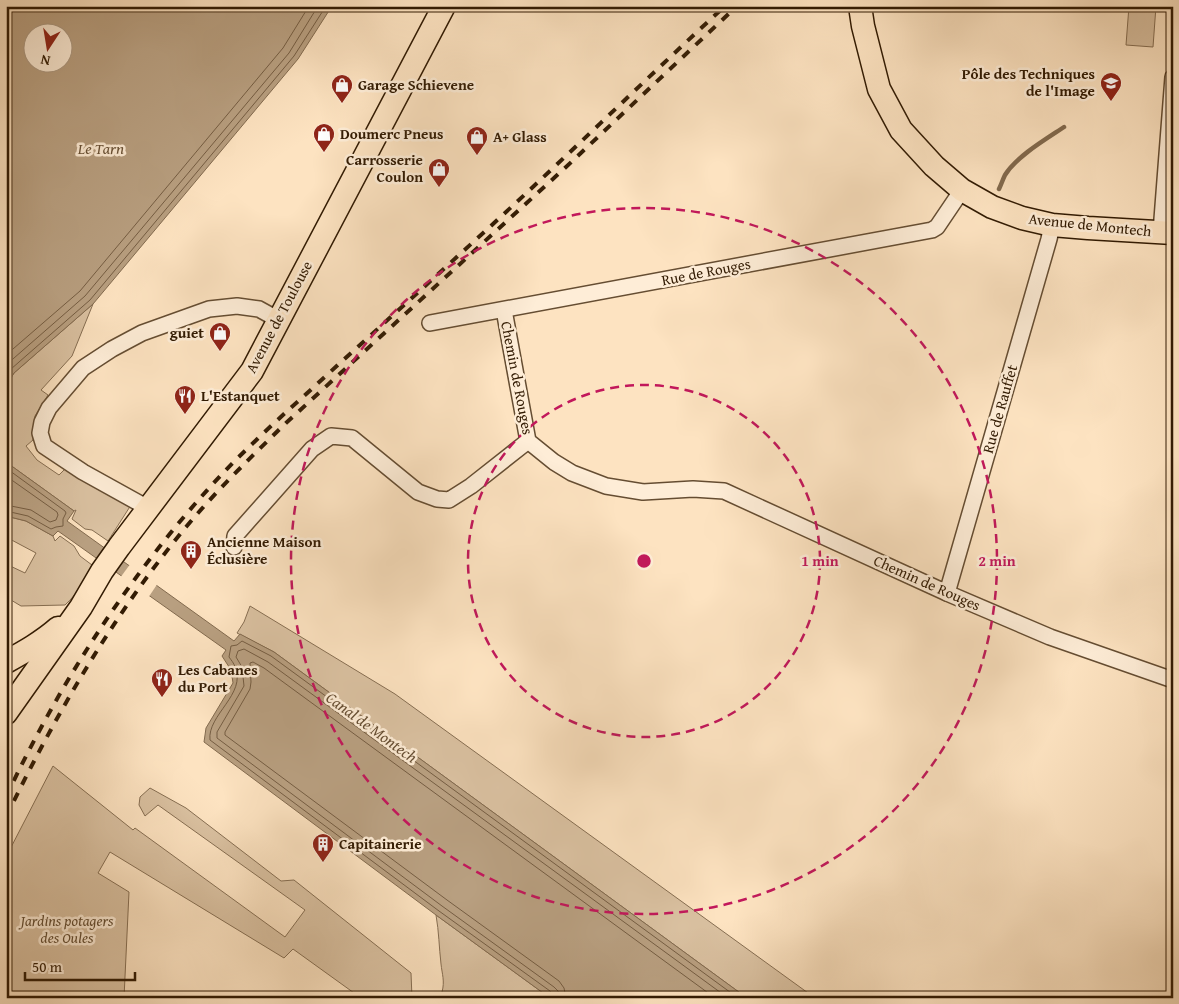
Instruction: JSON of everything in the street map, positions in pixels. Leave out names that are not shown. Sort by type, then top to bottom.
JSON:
[{"type":"main road","name":"Avenue de Toulouse","points":[[81,607],[102,571],[252,371],[444,6]]},
{"type":"main road","name":"Avenue de Montech","points":[[860,6],[863,26],[879,89],[901,130],[934,166],[962,190],[992,207],[1022,218],[1052,225],[1167,233]]},
{"type":"main road","points":[[6,662],[47,638],[81,607]]},
{"type":"main road","points":[[6,713],[81,607]]},
{"type":"main road","points":[[6,696],[8,699],[6,704]]},
{"type":"street","points":[[1167,233],[1173,77]]},
{"type":"street","name":"Rue de Rouges","points":[[430,323],[932,230],[937,227],[962,190]]},
{"type":"street","name":"Rue de Rauffet","points":[[947,593],[1052,225]]},
{"type":"street","points":[[148,508],[83,472],[44,446],[40,433],[42,422],[49,408],[83,368],[112,349],[142,334],[209,309],[238,306],[259,309],[279,320]]},
{"type":"street","name":"Chemin de Rouges","points":[[504,310],[528,441],[554,462],[572,472],[606,486],[643,492],[693,489],[724,492],[947,593],[1050,637],[1173,680]]},
{"type":"street","points":[[234,547],[235,536],[312,449],[331,436],[352,438],[418,492],[437,499],[449,500],[471,486],[528,441]]},
{"type":"green space","points":[[1129,6],[1156,6],[1153,47],[1126,45]]},
{"type":"green space","points":[[93,304],[72,356],[41,390],[48,395],[35,416],[33,440],[26,446],[37,460],[59,475],[68,466],[131,505],[108,541],[92,530],[85,529],[72,519],[76,510],[74,511],[6,462],[6,386],[14,373]]},
{"type":"green space","points":[[6,516],[26,521],[53,536],[55,541],[60,536],[74,546],[80,556],[92,565],[81,586],[65,605],[21,606],[6,597],[6,564],[25,573],[36,553],[6,537]]},
{"type":"green space","points":[[250,606],[395,694],[815,998],[747,998],[274,652],[237,633],[244,622]]},
{"type":"green space","name":"Jardins potagers des Oules","points":[[53,766],[133,830],[135,828],[285,937],[305,910],[158,805],[145,816],[139,805],[140,797],[150,788],[186,808],[281,881],[294,880],[411,973],[412,998],[361,998],[293,949],[284,958],[110,852],[98,873],[129,892],[124,998],[6,998],[6,857]]},
{"type":"green space","points":[[436,915],[550,998],[448,998],[442,992],[443,981]]},
{"type":"water","name":"Le Tarn","points":[[6,6],[332,6],[298,59],[93,304],[14,373],[6,386]]},
{"type":"water","name":"Canal de Montech","points":[[6,462],[74,511],[67,521],[234,641],[240,634],[274,652],[747,998],[550,998],[204,742],[206,728],[233,683],[231,670],[222,656],[226,650],[58,531],[53,536],[26,521],[6,516]]},
{"type":"pier","points":[[131,563],[158,583],[148,598],[120,578]]},
{"type":"waterway","points":[[999,189],[1005,175],[1017,161],[1032,148],[1064,127]]},
{"type":"railway","points":[[6,797],[50,711],[101,627],[158,548],[189,510],[242,454],[494,223],[725,6]]},
{"type":"railway","points":[[6,817],[66,703],[110,630],[159,561],[210,500],[286,423],[566,167],[737,6]]},
{"type":"place","name":"Pôle des Techniques de l'Image","points":[[1111,102]]},
{"type":"place","name":"Garage Schievene","points":[[342,104]]},
{"type":"place","name":"Doumerc Pneus","points":[[324,153]]},
{"type":"place","name":"A+ Glass","points":[[477,156]]},
{"type":"place","name":"Carrosserie Coulon","points":[[439,188]]},
{"type":"place","name":"guiet","points":[[220,352]]},
{"type":"place","name":"L'Estanquet","points":[[185,415]]},
{"type":"place","name":"Ancienne Maison Éclusière","points":[[191,570]]},
{"type":"place","name":"Les Cabanes du Port","points":[[162,698]]},
{"type":"place","name":"Capitainerie","points":[[323,863]]}]
